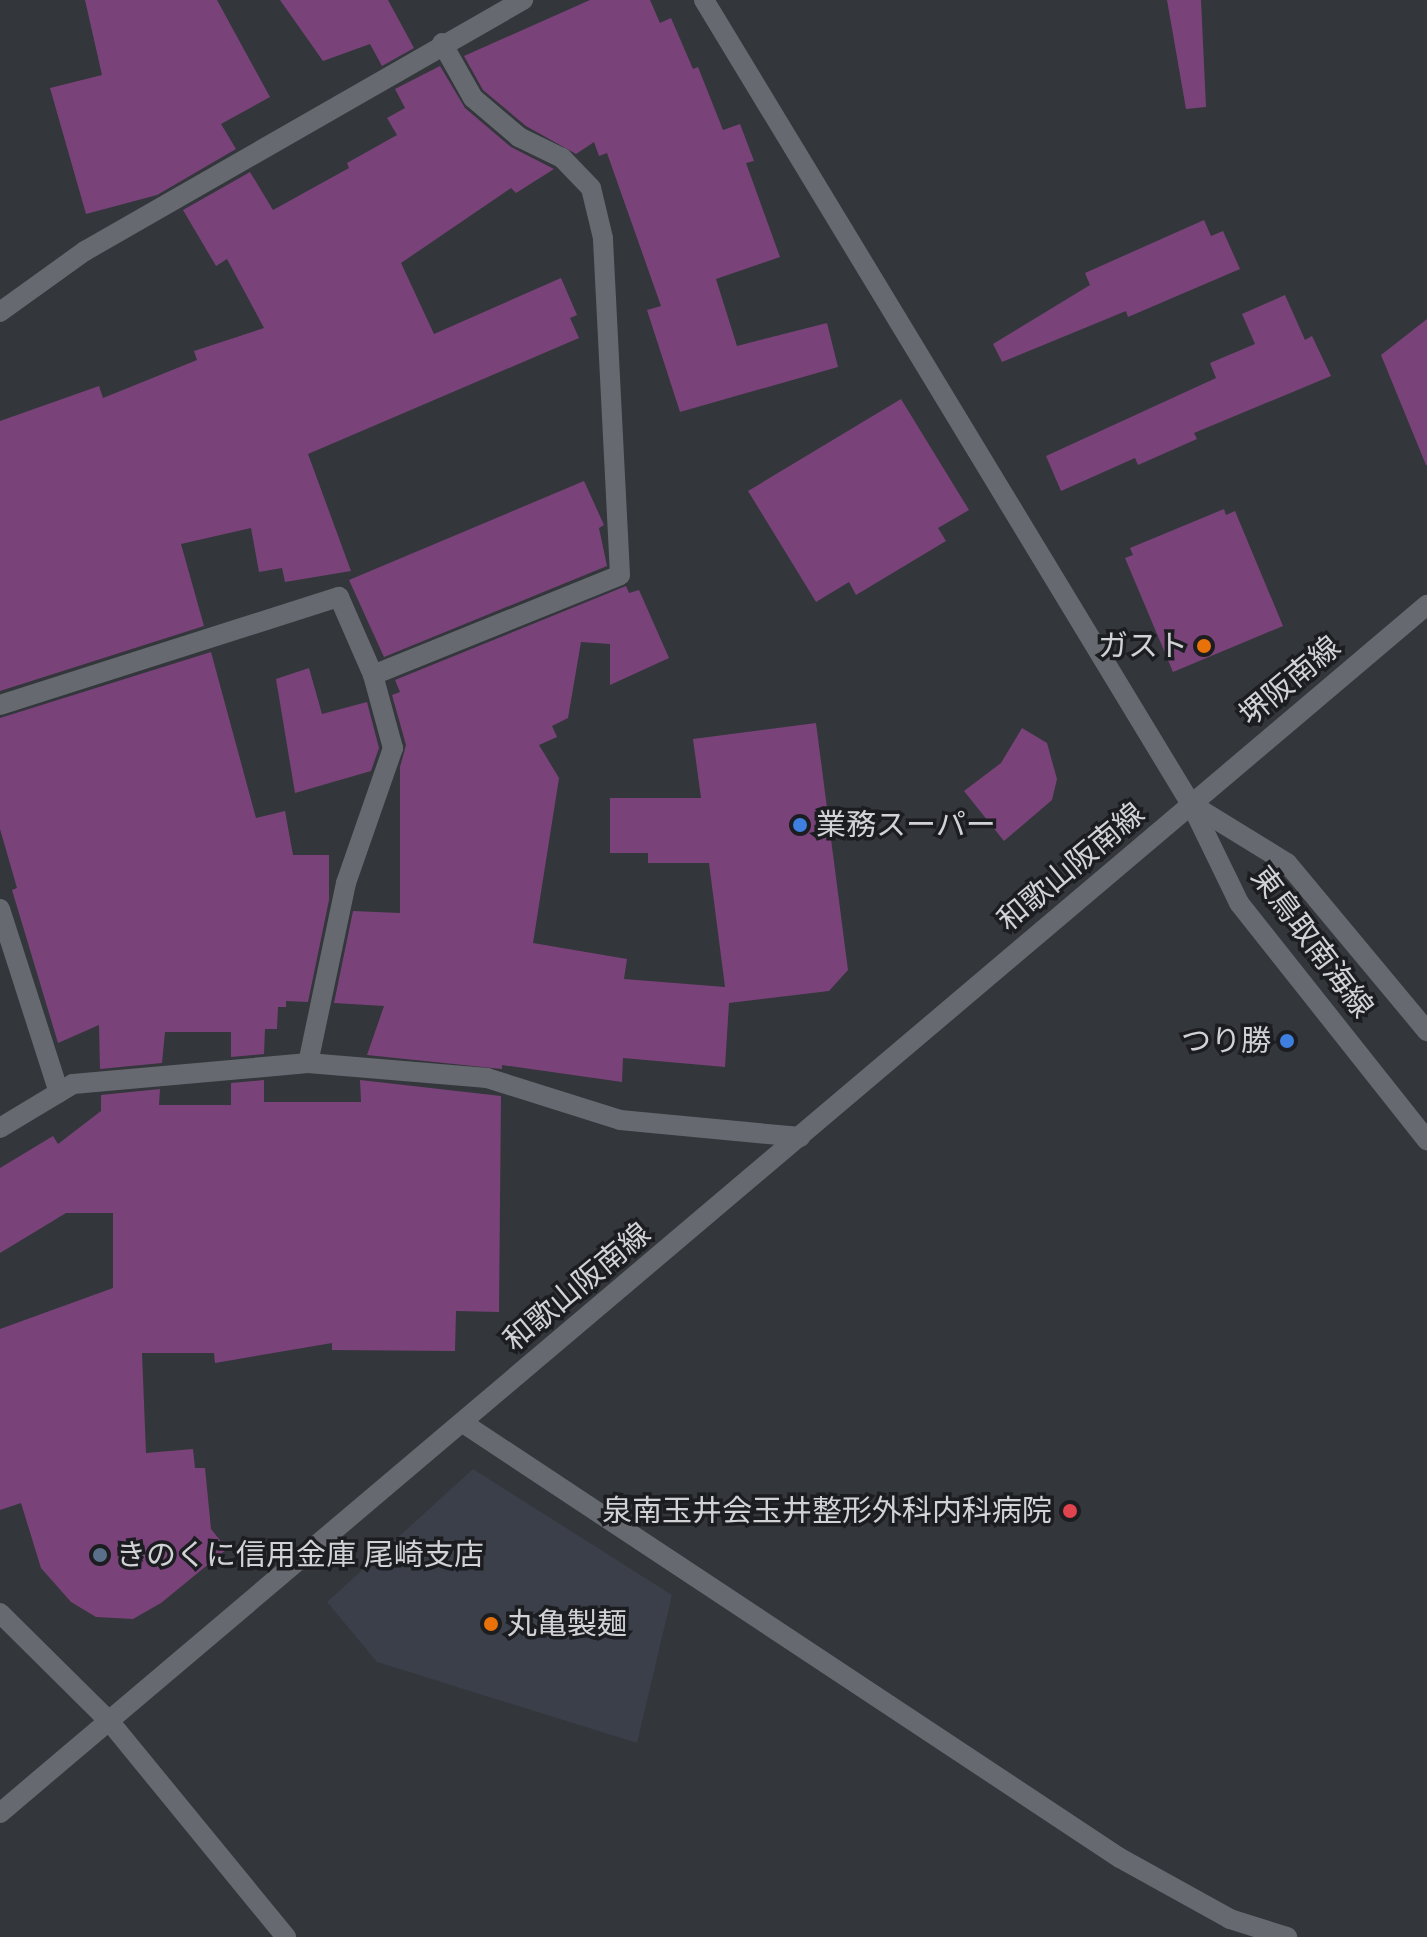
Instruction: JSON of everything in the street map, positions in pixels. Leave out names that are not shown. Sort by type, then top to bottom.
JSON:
[{"type":"street","points":[[0,312],[85,251],[442,43],[523,0]]},
{"type":"street","points":[[704,0],[1191,804]]},
{"type":"street","points":[[373,675],[620,575],[603,238],[591,188],[562,158],[519,137],[473,98],[442,43]]},
{"type":"street","points":[[0,705],[339,597],[373,675],[393,748],[346,883],[308,1063]]},
{"type":"street","name":"堺阪南線","points":[[1191,804],[1427,605]]},
{"type":"street","name":"東鳥取南海線","points":[[1191,804],[1287,863],[1427,1031]]},
{"type":"street","name":"東鳥取南海線","points":[[1191,804],[1239,903],[1427,1140]]},
{"type":"street","name":"和歌山阪南線","points":[[0,1813],[1191,804]]},
{"type":"street","points":[[0,909],[59,1093]]},
{"type":"street","points":[[0,1128],[73,1084],[308,1063],[487,1078],[620,1120],[800,1137]]},
{"type":"street","points":[[463,1423],[1120,1858],[1230,1919],[1287,1937]]},
{"type":"street","points":[[0,1613],[110,1722],[286,1937]]},
{"type":"shaded area","points":[[473,1469],[672,1595],[637,1743],[377,1662],[327,1602]]},
{"type":"building","points":[[85,0],[217,0],[270,97],[221,124],[236,149],[157,195],[86,214],[50,88],[102,75]]},
{"type":"building","points":[[280,0],[388,0],[414,48],[382,66],[370,44],[323,61]]},
{"type":"building","points":[[590,0],[650,0],[660,23],[671,18],[693,69],[698,67],[723,130],[740,124],[754,161],[746,163],[780,257],[716,279],[737,346],[827,323],[838,367],[680,412],[647,310],[661,306],[607,153],[599,156],[594,142],[576,154],[526,126],[483,90],[464,56]]},
{"type":"building","points":[[1167,0],[1201,0],[1206,107],[1186,109]]},
{"type":"building","points":[[440,66],[465,108],[511,147],[554,169],[516,193],[511,188],[401,263],[434,334],[561,278],[577,315],[570,318],[579,338],[308,454],[351,571],[285,582],[282,568],[259,572],[251,528],[181,544],[204,626],[0,691],[0,421],[99,386],[103,398],[197,360],[194,351],[264,328],[227,259],[216,266],[183,210],[250,172],[273,210],[349,168],[347,163],[397,135],[387,118],[405,108],[395,89]]},
{"type":"building","points":[[1204,220],[1211,236],[1223,231],[1240,269],[1128,317],[1126,311],[1002,362],[993,344],[1090,285],[1085,273]]},
{"type":"building","points":[[1285,295],[1305,340],[1312,336],[1331,376],[1194,433],[1197,439],[1138,465],[1135,458],[1061,491],[1046,456],[1216,378],[1210,363],[1255,344],[1242,314]]},
{"type":"building","points":[[1427,319],[1427,465],[1426,465],[1381,355]]},
{"type":"building","points":[[901,399],[969,510],[938,528],[946,541],[856,595],[849,582],[816,602],[748,491]]},
{"type":"building","points":[[584,481],[604,525],[599,528],[607,566],[384,657],[349,580]]},
{"type":"building","points":[[1224,509],[1226,515],[1235,511],[1283,626],[1173,672],[1125,558],[1133,555],[1130,548]]},
{"type":"building","points":[[626,586],[629,593],[639,590],[669,658],[610,685],[610,644],[581,642],[568,718],[552,726],[557,737],[539,745],[559,778],[533,943],[627,959],[624,979],[725,987],[709,863],[648,863],[648,853],[610,853],[610,798],[701,798],[693,739],[816,723],[848,970],[829,991],[729,1003],[725,1067],[623,1058],[622,1082],[502,1065],[502,1069],[367,1055],[384,1006],[334,1003],[353,911],[400,913],[400,767],[406,745],[392,695],[400,692],[395,680]]},
{"type":"building","points":[[211,652],[256,818],[285,811],[293,855],[329,855],[329,900],[308,1002],[286,1001],[286,1007],[278,1007],[277,1029],[265,1029],[264,1054],[231,1057],[231,1032],[165,1032],[162,1063],[100,1069],[99,1025],[58,1043],[12,890],[17,888],[0,829],[0,718]]},
{"type":"building","points":[[309,668],[322,714],[367,702],[379,748],[371,771],[295,793],[276,679]]},
{"type":"building","points":[[1022,728],[1047,743],[1057,779],[1052,800],[1004,841],[964,791],[1001,763]]},
{"type":"building","points":[[264,1080],[264,1102],[361,1102],[360,1080],[501,1096],[499,1312],[456,1311],[455,1351],[332,1350],[332,1343],[215,1363],[214,1353],[142,1353],[146,1453],[193,1449],[195,1468],[205,1468],[211,1529],[227,1549],[161,1603],[133,1619],[96,1617],[71,1602],[41,1568],[21,1503],[0,1510],[0,1329],[113,1288],[113,1213],[66,1213],[0,1253],[0,1168],[53,1136],[58,1144],[101,1111],[101,1095],[160,1089],[159,1105],[231,1105],[231,1083]]},
{"type":"place","name":"ガスト","points":[[1204,646]]},
{"type":"place","name":"業務スーパー","points":[[800,825]]},
{"type":"place","name":"つり勝","points":[[1287,1041]]},
{"type":"place","name":"泉南玉井会玉井整形外科内科病院","points":[[1070,1511]]},
{"type":"place","name":"きのくに信用金庫 尾崎支店","points":[[100,1555]]},
{"type":"place","name":"丸亀製麺","points":[[491,1624]]}]
